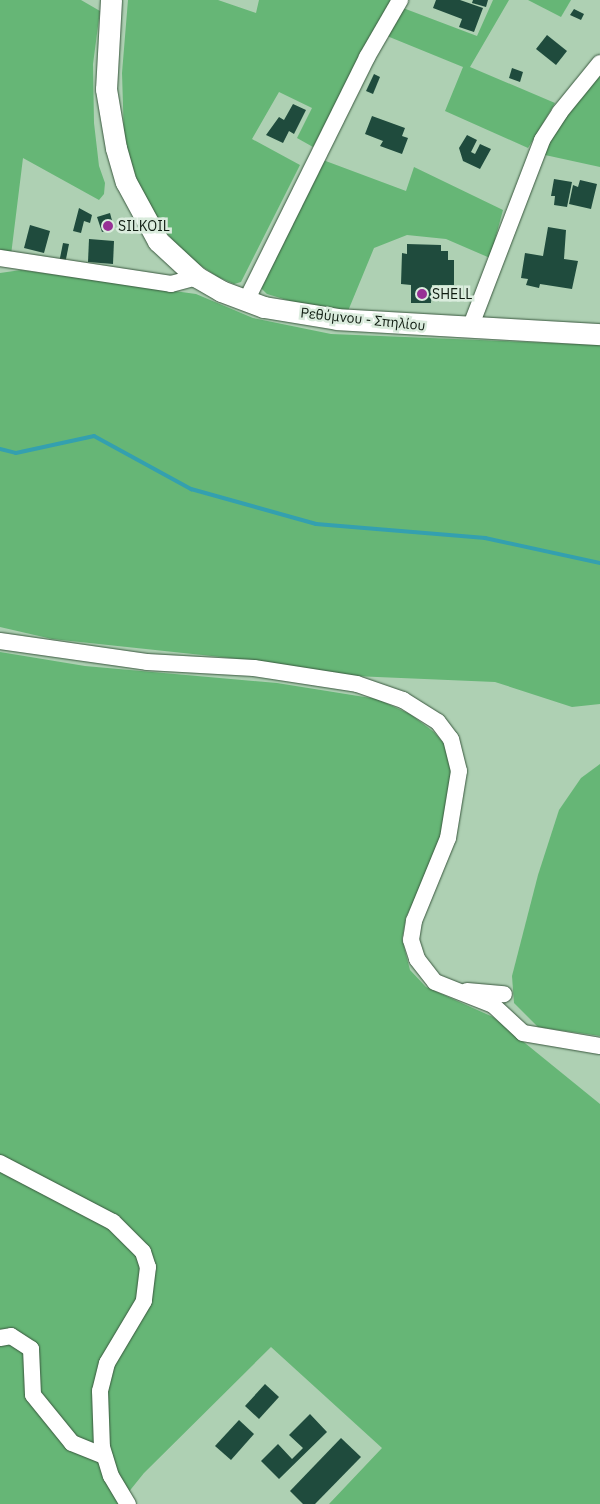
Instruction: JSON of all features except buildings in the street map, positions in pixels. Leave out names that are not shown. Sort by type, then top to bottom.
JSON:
[{"type":"main road","name":"Ρεθύμνου - Σπηλίου","points":[[111,0],[106,89],[124,174],[136,204],[158,241],[197,277],[246,301],[337,319],[600,334]]},
{"type":"street","points":[[246,301],[367,58],[398,4],[410,0]]},
{"type":"street","points":[[470,328],[542,140],[560,112],[600,63]]},
{"type":"street","points":[[0,258],[171,284],[197,277]]},
{"type":"street","points":[[0,641],[147,662],[254,668],[357,684],[403,700],[438,722],[456,753],[460,772],[457,797],[448,838],[414,921],[412,940],[417,959],[435,982],[447,989],[492,1006],[523,1033],[600,1046]]},
{"type":"street","points":[[447,989],[504,994]]},
{"type":"street","points":[[0,1163],[113,1222],[137,1244],[148,1267],[144,1302],[107,1363],[100,1391],[105,1456],[111,1476],[128,1504]]},
{"type":"street","points":[[0,1338],[11,1336],[31,1349],[33,1395],[72,1443],[105,1456]]},
{"type":"green space","points":[[0,0],[81,0],[100,11],[93,64],[94,123],[99,166],[105,183],[104,194],[99,200],[23,158],[11,255],[0,249]]},
{"type":"green space","points":[[128,0],[218,0],[256,13],[259,0],[391,0],[313,147],[297,138],[312,108],[279,92],[252,139],[300,165],[241,282],[234,284],[218,277],[189,258],[163,229],[140,190],[124,138],[122,73]]},
{"type":"green space","points":[[493,0],[509,0],[470,67],[555,103],[528,148],[445,111],[463,67],[387,36],[403,8],[477,36]]},
{"type":"green space","points":[[528,0],[571,0],[561,17]]},
{"type":"green space","points":[[600,75],[600,167],[545,155],[550,139],[566,115]]},
{"type":"green space","points":[[323,160],[406,191],[414,167],[503,210],[490,258],[446,239],[407,235],[374,248],[348,311],[307,306],[267,294],[260,287]]},
{"type":"green space","points":[[21,270],[196,294],[253,318],[331,334],[600,345],[600,704],[572,707],[495,682],[354,676],[259,661],[52,639],[0,627],[0,273]]},
{"type":"green space","points":[[0,652],[85,666],[277,683],[377,699],[410,714],[434,732],[446,746],[452,767],[442,833],[429,870],[406,917],[402,939],[410,970],[426,987],[493,1017],[600,1104],[600,1504],[329,1504],[382,1448],[271,1347],[144,1473],[119,1504],[0,1504]]},
{"type":"green space","points":[[600,764],[600,1036],[538,1027],[514,1003],[512,976],[538,875],[559,810],[581,778]]},
{"type":"waterway","points":[[0,449],[16,453],[94,436],[191,489],[316,524],[485,538],[600,563]]},
{"type":"place","name":"SILKOIL","points":[[108,226]]},
{"type":"place","name":"SHELL","points":[[422,294]]}]
